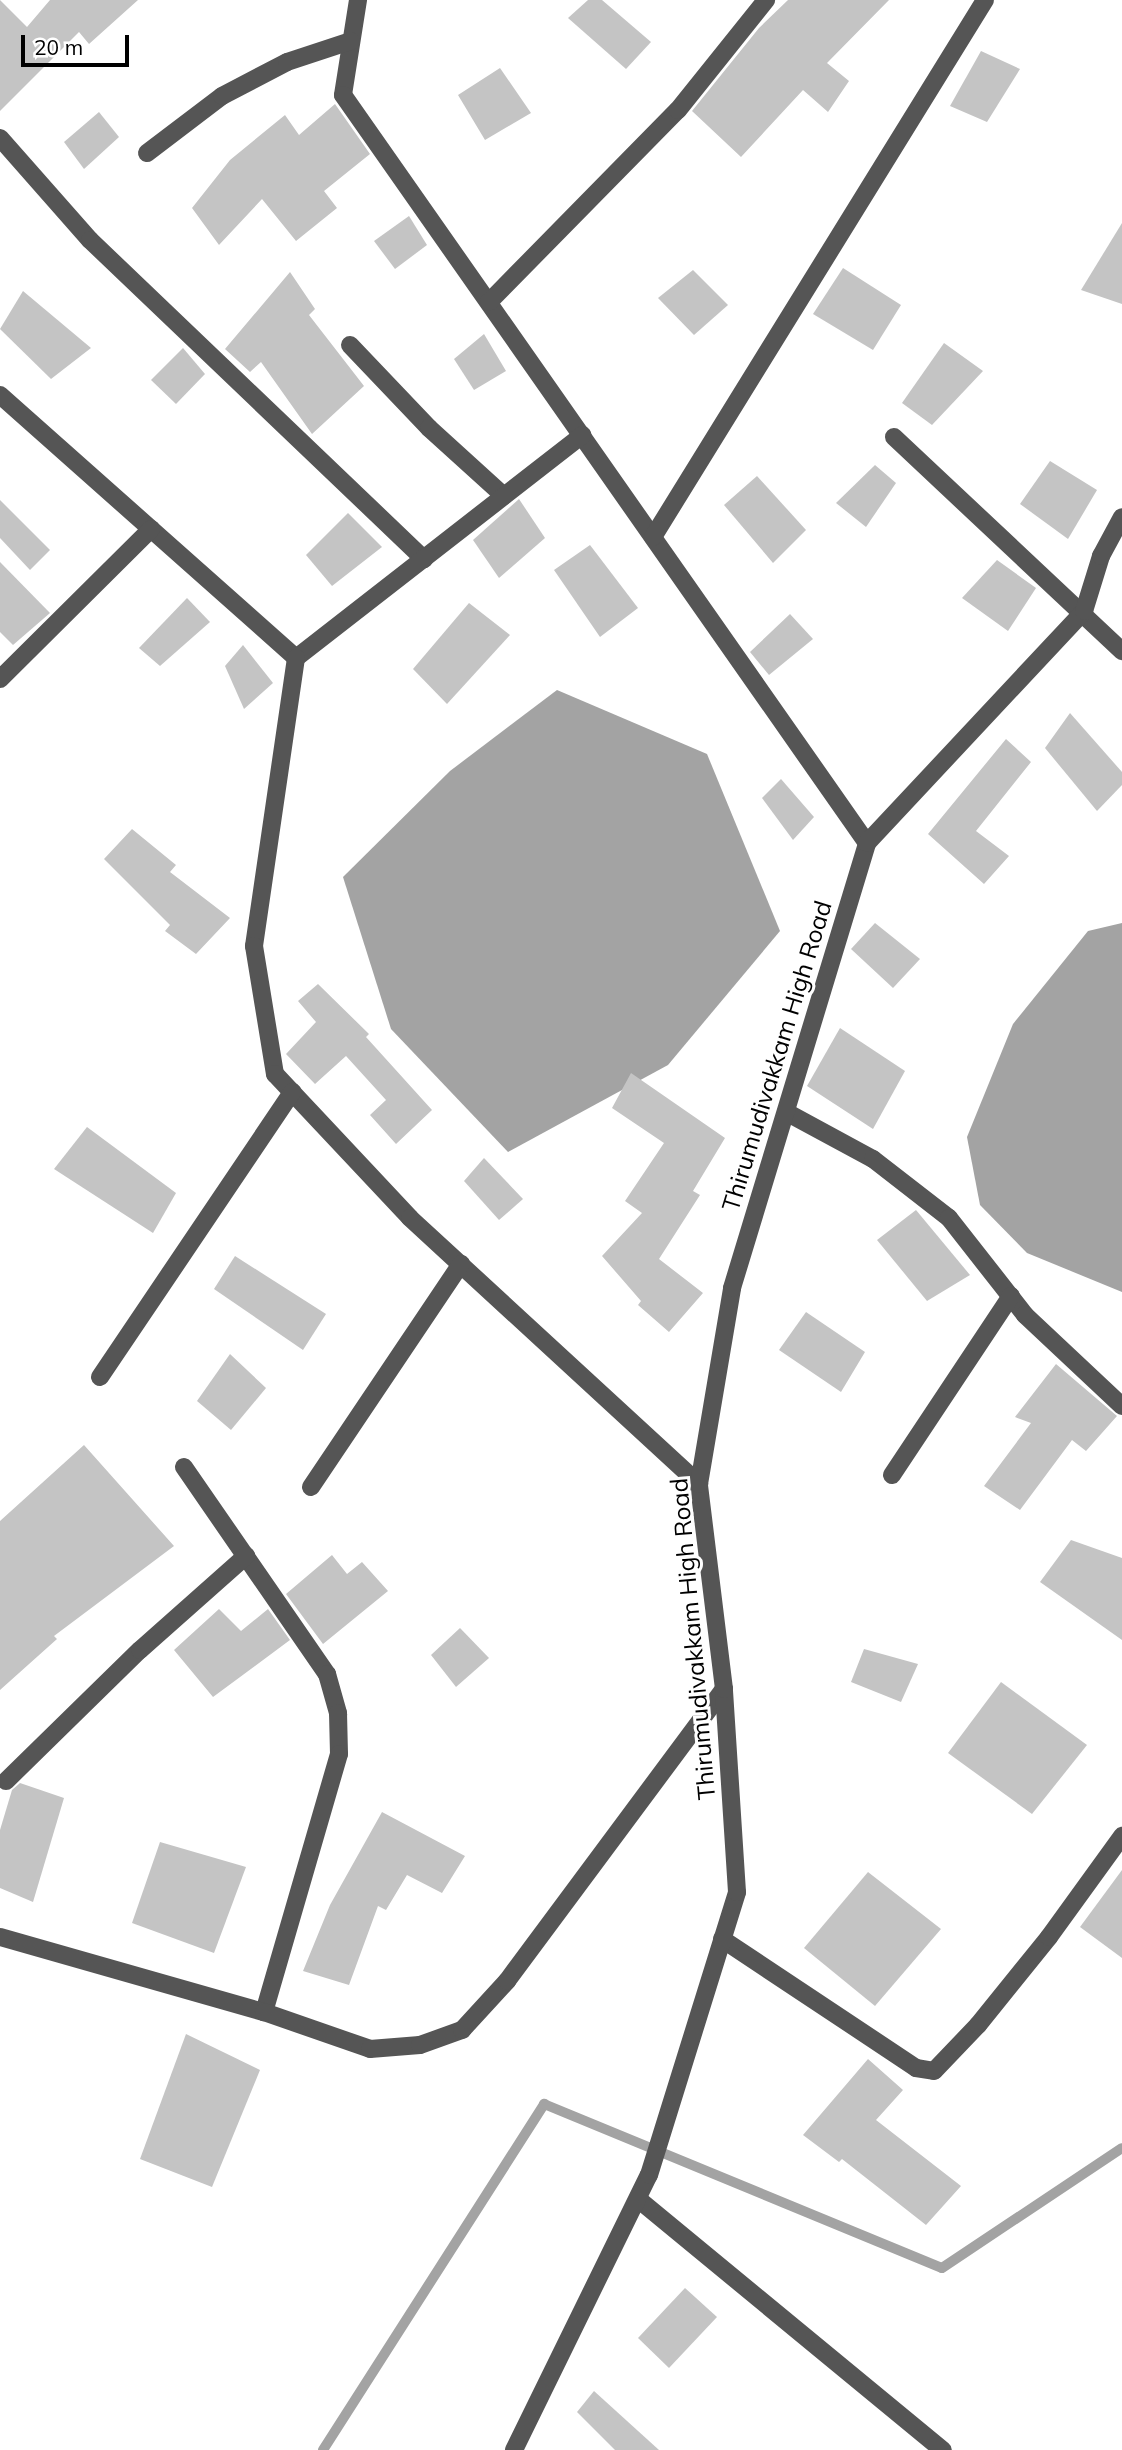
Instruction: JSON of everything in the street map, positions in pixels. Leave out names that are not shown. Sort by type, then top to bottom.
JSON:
[{"type":"street","points":[[358,0],[343,95],[867,843]]},
{"type":"street","points":[[489,302],[677,110],[766,0]]},
{"type":"street","points":[[653,537],[985,0]]},
{"type":"street","points":[[147,152],[177,126],[222,96],[287,62],[351,41]]},
{"type":"street","points":[[0,138],[90,240],[424,559]]},
{"type":"street","points":[[350,345],[429,428],[504,496]]},
{"type":"street","points":[[0,395],[296,658]]},
{"type":"street","points":[[582,435],[296,658],[254,946],[275,1074],[410,1218],[699,1484]]},
{"type":"street","points":[[894,437],[1084,611],[1122,651]]},
{"type":"street","name":"Thirumudivakkam High Road","points":[[514,2450],[649,2175],[683,2076],[737,1892],[724,1689],[699,1484],[733,1288],[867,843],[1084,611],[1101,556],[1122,517]]},
{"type":"street","points":[[0,679],[151,529]]},
{"type":"street","points":[[100,1377],[292,1092]]},
{"type":"street","points":[[786,1112],[873,1158],[948,1218],[1025,1315],[1122,1406]]},
{"type":"street","points":[[311,1487],[461,1264]]},
{"type":"street","points":[[892,1475],[1011,1296]]},
{"type":"street","points":[[184,1466],[327,1674],[338,1713],[339,1754],[264,2012]]},
{"type":"street","points":[[6,1781],[139,1650],[246,1556]]},
{"type":"street","points":[[0,1937],[264,2012],[370,2049],[420,2045],[461,2030],[506,1980],[724,1689]]},
{"type":"street","points":[[722,1939],[916,2068],[934,2071],[978,2025],[1049,1937],[1122,1836]]},
{"type":"street","points":[[638,2199],[943,2450]]},
{"type":"shaded area","points":[[557,690],[707,754],[780,931],[668,1065],[508,1152],[391,1029],[343,877],[450,771]]},
{"type":"shaded area","points":[[1122,923],[1122,1292],[1027,1253],[980,1205],[967,1137],[1013,1024],[1088,931]]},
{"type":"building","points":[[0,0],[27,27],[50,0],[138,0],[89,44],[79,32],[0,111]]},
{"type":"building","points":[[588,0],[602,0],[651,42],[626,69],[568,18]]},
{"type":"building","points":[[788,0],[889,0],[827,63],[849,81],[828,112],[803,90],[741,157],[692,111],[759,28]]},
{"type":"building","points":[[981,51],[1020,69],[987,122],[950,106]]},
{"type":"building","points":[[500,68],[531,113],[485,140],[458,95]]},
{"type":"building","points":[[335,104],[370,154],[324,191],[337,208],[296,241],[262,199],[219,245],[192,208],[230,160],[285,115],[299,135]]},
{"type":"building","points":[[99,112],[119,137],[84,169],[64,142]]},
{"type":"building","points":[[409,216],[427,245],[395,269],[374,241]]},
{"type":"building","points":[[1122,223],[1122,304],[1081,290]]},
{"type":"building","points":[[843,268],[901,305],[873,350],[813,314]]},
{"type":"building","points":[[693,270],[728,305],[694,335],[658,298]]},
{"type":"building","points":[[290,272],[315,309],[309,315],[364,386],[312,434],[261,362],[250,372],[225,349]]},
{"type":"building","points":[[23,291],[91,348],[51,379],[0,329]]},
{"type":"building","points":[[484,334],[506,371],[474,390],[454,359]]},
{"type":"building","points":[[944,343],[983,371],[932,425],[902,403]]},
{"type":"building","points":[[183,348],[205,374],[176,404],[151,380]]},
{"type":"building","points":[[1050,461],[1097,490],[1068,539],[1020,504]]},
{"type":"building","points":[[875,465],[896,483],[866,527],[836,503]]},
{"type":"building","points":[[757,476],[806,530],[773,563],[724,505]]},
{"type":"building","points":[[519,499],[545,538],[499,578],[473,540]]},
{"type":"building","points":[[0,500],[50,550],[30,570],[0,538]]},
{"type":"building","points":[[348,513],[382,547],[332,586],[306,555]]},
{"type":"building","points":[[590,545],[638,608],[600,637],[554,570]]},
{"type":"building","points":[[997,560],[1036,588],[1008,631],[962,598]]},
{"type":"building","points":[[0,562],[50,613],[13,645],[0,632]]},
{"type":"building","points":[[187,598],[210,622],[160,666],[139,648]]},
{"type":"building","points":[[469,603],[510,635],[447,704],[413,669]]},
{"type":"building","points":[[790,614],[813,639],[769,675],[750,652]]},
{"type":"building","points":[[243,645],[273,683],[244,709],[225,666]]},
{"type":"building","points":[[1070,713],[1122,772],[1122,785],[1097,811],[1045,748]]},
{"type":"building","points":[[1006,739],[1031,762],[976,831],[1009,856],[984,884],[928,834]]},
{"type":"building","points":[[781,779],[814,817],[793,840],[762,798]]},
{"type":"building","points":[[132,829],[176,865],[170,872],[230,918],[196,954],[165,931],[170,925],[104,859]]},
{"type":"building","points":[[875,923],[920,959],[893,988],[851,949]]},
{"type":"building","points":[[318,984],[369,1034],[366,1037],[432,1110],[396,1144],[370,1115],[386,1100],[346,1056],[315,1084],[286,1054],[316,1022],[298,1001]]},
{"type":"building","points":[[840,1028],[905,1071],[873,1129],[807,1086]]},
{"type":"building","points":[[631,1073],[725,1138],[693,1191],[700,1195],[659,1259],[703,1293],[669,1332],[638,1305],[641,1301],[602,1256],[642,1213],[625,1201],[664,1143],[612,1108]]},
{"type":"building","points":[[87,1127],[176,1193],[153,1233],[54,1169]]},
{"type":"building","points":[[484,1158],[523,1199],[499,1220],[464,1181]]},
{"type":"building","points":[[916,1210],[970,1275],[927,1301],[877,1240]]},
{"type":"building","points":[[235,1256],[326,1314],[303,1350],[214,1289]]},
{"type":"building","points":[[806,1312],[865,1352],[841,1392],[779,1350]]},
{"type":"building","points":[[230,1354],[266,1388],[231,1430],[197,1401]]},
{"type":"building","points":[[1056,1364],[1117,1416],[1086,1451],[1072,1440],[1020,1510],[984,1486],[1031,1423],[1015,1417]]},
{"type":"building","points":[[84,1445],[174,1546],[54,1636],[57,1639],[0,1690],[0,1521]]},
{"type":"building","points":[[1071,1540],[1122,1558],[1122,1640],[1040,1582]]},
{"type":"building","points":[[332,1555],[347,1574],[362,1562],[388,1591],[323,1644],[286,1594]]},
{"type":"building","points":[[219,1609],[241,1631],[268,1609],[290,1640],[213,1697],[174,1650]]},
{"type":"building","points":[[460,1628],[489,1658],[456,1687],[431,1655]]},
{"type":"building","points":[[864,1649],[918,1664],[901,1702],[851,1682]]},
{"type":"building","points":[[1001,1682],[1087,1745],[1032,1814],[948,1753]]},
{"type":"building","points":[[20,1783],[64,1798],[33,1902],[0,1888],[0,1830],[12,1790]]},
{"type":"building","points":[[382,1812],[465,1856],[442,1893],[407,1875],[386,1910],[378,1906],[349,1985],[303,1971],[330,1905]]},
{"type":"building","points":[[160,1842],[246,1867],[214,1953],[132,1923]]},
{"type":"building","points":[[1122,1870],[1122,1958],[1080,1927]]},
{"type":"building","points":[[868,1872],[941,1929],[875,2006],[804,1948]]},
{"type":"building","points":[[186,2034],[260,2070],[212,2187],[140,2159]]},
{"type":"building","points":[[868,2059],[903,2090],[876,2120],[961,2186],[926,2225],[842,2159],[839,2162],[803,2135]]},
{"type":"building","points":[[685,2288],[717,2317],[669,2368],[638,2338]]},
{"type":"building","points":[[594,2391],[659,2450],[615,2450],[577,2412]]},
{"type":"waterway","points":[[323,2450],[544,2104],[942,2268],[1122,2148]]}]
